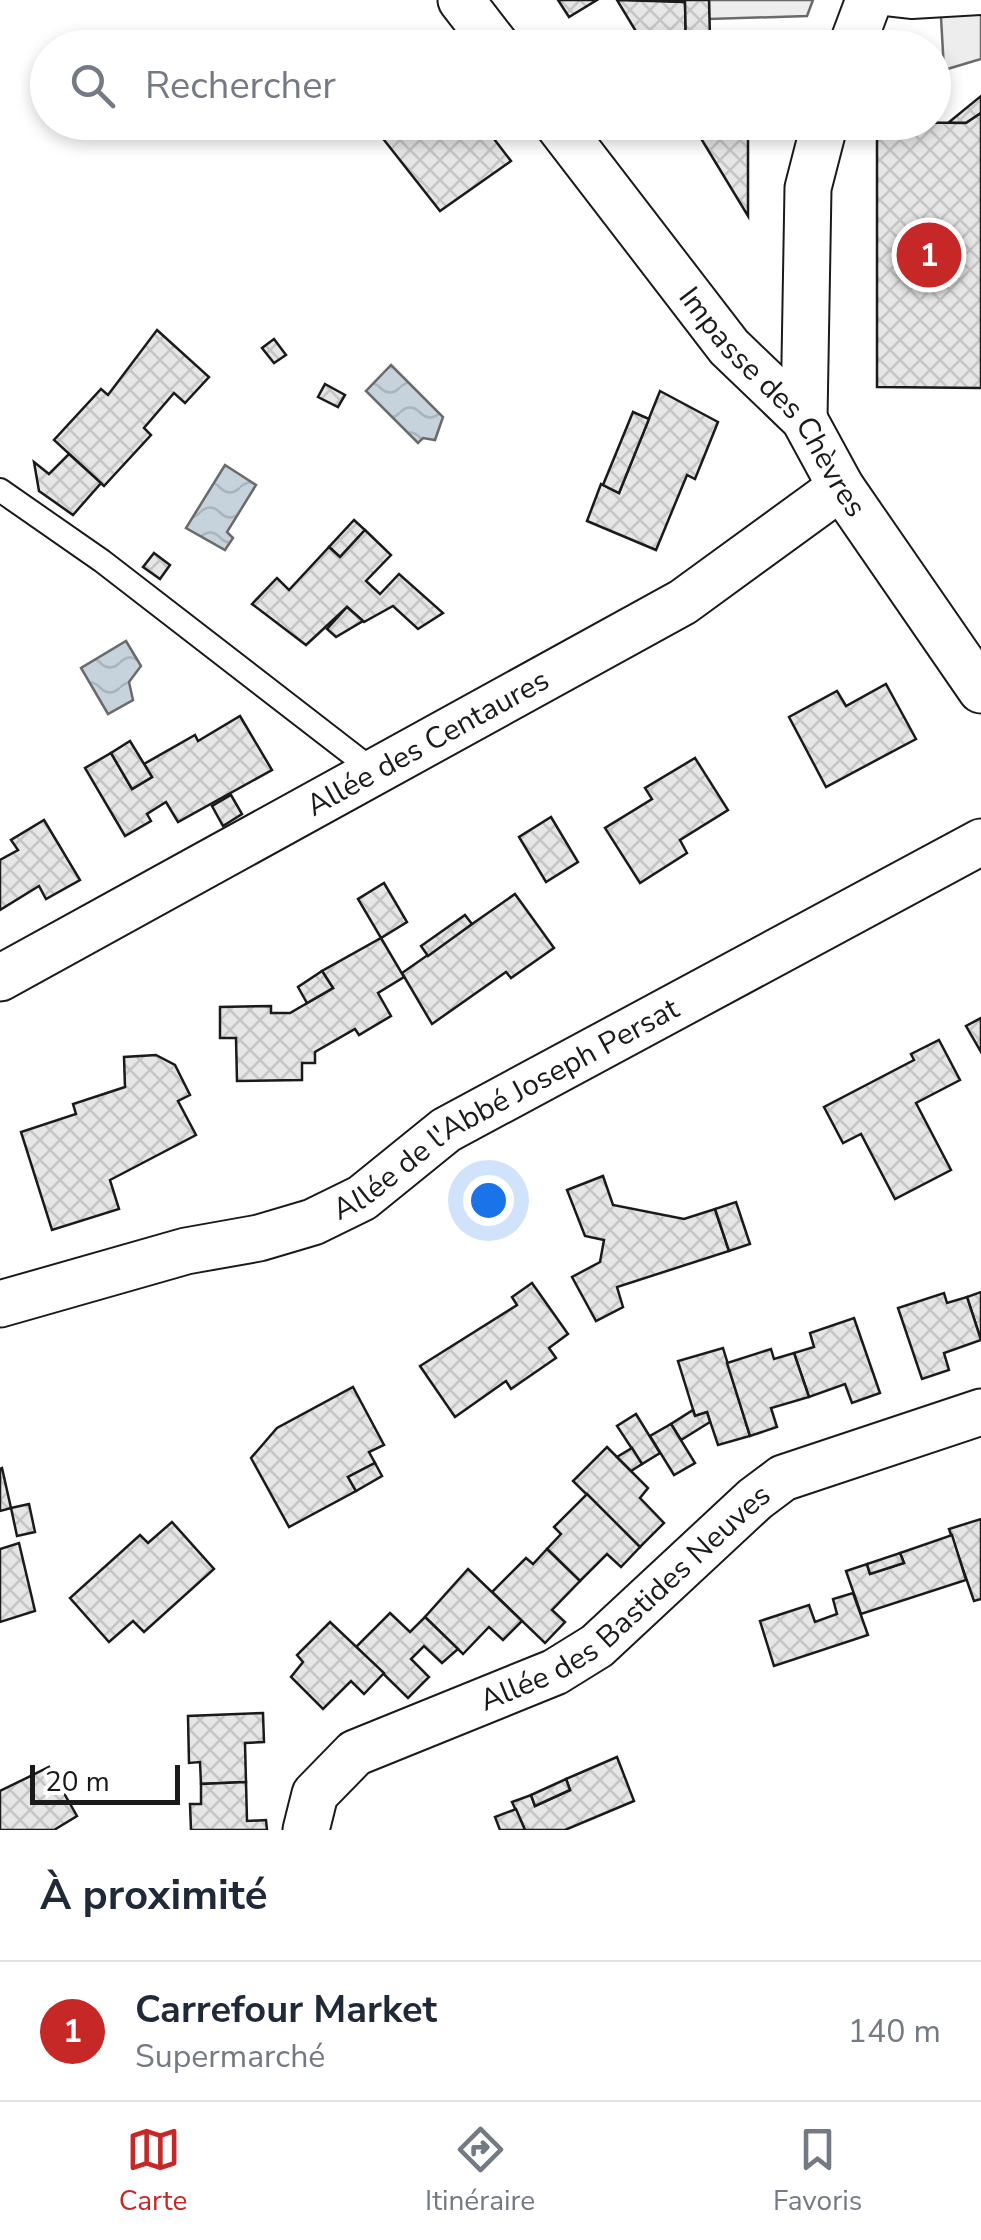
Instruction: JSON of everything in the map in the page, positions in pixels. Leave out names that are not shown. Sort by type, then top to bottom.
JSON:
[{"type":"street","points":[[461,0],[484,30]]},
{"type":"street","points":[[857,30],[868,1]]},
{"type":"street","name":"Impasse des Chèvres","points":[[570,140],[729,347],[804,418],[842,487],[981,690]]},
{"type":"street","points":[[804,418],[808,188],[820,140]]},
{"type":"street","name":"Allée des Centaures","points":[[0,978],[683,602],[842,487]]},
{"type":"street","name":"Allée de l'Abbé Joseph Persat","points":[[0,1304],[186,1251],[259,1238],[313,1222],[362,1198],[446,1130],[981,842]]},
{"type":"street","name":"Allée des Bastides Neuves","points":[[306,1830],[315,1794],[355,1753],[555,1672],[597,1646],[754,1499],[783,1478],[981,1412]]},
{"type":"lane","points":[[868,1],[912,6],[981,3]]},
{"type":"lane","points":[[0,490],[102,561],[375,772]]},
{"type":"shaded area","points":[[709,0],[813,0],[807,16],[709,19]]},
{"type":"shaded area","points":[[940,0],[981,0],[981,59],[951,68],[951,30],[942,30]]},
{"type":"water","points":[[391,365],[443,417],[435,440],[423,438],[418,443],[366,391]]},
{"type":"water","points":[[225,465],[256,485],[227,532],[233,538],[225,550],[186,528]]},
{"type":"water","points":[[126,641],[141,666],[129,682],[133,700],[108,714],[81,668]]},
{"type":"building","points":[[558,0],[597,0],[569,17]]},
{"type":"building","points":[[617,0],[685,2],[686,30],[635,30]]},
{"type":"building","points":[[648,0],[709,0],[710,30],[686,30],[685,2]]},
{"type":"building","points":[[981,96],[981,113],[966,123],[951,121]]},
{"type":"building","points":[[981,113],[981,388],[877,387],[877,140],[951,140],[951,123],[966,123]]},
{"type":"building","points":[[384,140],[495,140],[511,161],[440,211]]},
{"type":"building","points":[[702,140],[748,140],[748,216]]},
{"type":"building","points":[[157,330],[209,377],[185,403],[174,393],[144,428],[151,435],[104,486],[54,440],[101,389],[108,395]]},
{"type":"building","points":[[274,339],[286,355],[274,363],[262,348]]},
{"type":"building","points":[[325,384],[345,395],[338,407],[318,397]]},
{"type":"building","points":[[660,391],[718,422],[695,479],[687,475],[656,550],[587,521],[601,484],[619,493]]},
{"type":"building","points":[[633,412],[649,419],[619,493],[603,485]]},
{"type":"building","points":[[69,454],[101,483],[73,515],[39,491],[34,462],[49,474]]},
{"type":"building","points":[[354,520],[365,530],[340,557],[329,547]]},
{"type":"building","points":[[365,530],[391,555],[366,581],[380,594],[399,574],[443,613],[418,629],[393,606],[364,622],[347,607],[306,645],[252,604],[277,578],[289,590],[329,547],[340,557]]},
{"type":"building","points":[[154,553],[170,565],[160,579],[143,567]]},
{"type":"building","points":[[347,607],[363,621],[336,637],[327,629]]},
{"type":"building","points":[[886,684],[916,739],[826,787],[789,717],[837,691],[846,706]]},
{"type":"building","points":[[240,716],[272,770],[178,822],[166,802],[147,814],[151,821],[125,836],[85,768],[111,753],[132,789],[152,777],[144,764],[195,735],[198,741]]},
{"type":"building","points":[[130,741],[152,777],[132,789],[111,753]]},
{"type":"building","points":[[695,758],[728,810],[680,840],[687,853],[640,883],[605,828],[652,799],[645,788]]},
{"type":"building","points":[[231,795],[242,814],[223,826],[212,806]]},
{"type":"building","points":[[551,817],[578,862],[546,882],[519,837]]},
{"type":"building","points":[[44,820],[80,880],[46,899],[39,886],[0,910],[0,860],[18,850],[11,840]]},
{"type":"building","points":[[384,883],[407,922],[381,938],[358,899]]},
{"type":"building","points":[[515,894],[554,948],[511,978],[506,972],[432,1024],[402,973]]},
{"type":"building","points":[[465,915],[472,924],[428,956],[421,946]]},
{"type":"building","points":[[381,938],[404,977],[378,993],[391,1016],[359,1035],[355,1029],[315,1052],[315,1063],[302,1063],[302,1080],[237,1081],[236,1038],[220,1038],[220,1007],[271,1006],[271,1013],[290,1013],[333,988],[322,971]]},
{"type":"building","points":[[322,971],[333,988],[307,1003],[298,987]]},
{"type":"building","points":[[981,1018],[981,1052],[966,1026]]},
{"type":"building","points":[[939,1040],[960,1080],[916,1103],[951,1170],[895,1199],[861,1134],[843,1143],[824,1107],[914,1060],[911,1054]]},
{"type":"building","points":[[156,1055],[175,1065],[190,1095],[178,1101],[196,1135],[110,1180],[119,1209],[52,1230],[21,1132],[76,1114],[73,1104],[125,1087],[124,1057]]},
{"type":"building","points":[[603,1176],[613,1205],[684,1219],[715,1209],[729,1251],[617,1287],[623,1307],[596,1321],[572,1277],[600,1262],[604,1240],[585,1236],[567,1190]]},
{"type":"building","points":[[736,1202],[750,1244],[729,1251],[715,1209]]},
{"type":"building","points":[[532,1283],[568,1334],[549,1348],[556,1358],[511,1389],[506,1381],[455,1417],[420,1366],[517,1305],[512,1297]]},
{"type":"building","points":[[981,1292],[981,1340],[967,1297]]},
{"type":"building","points":[[944,1293],[947,1303],[967,1297],[981,1340],[944,1353],[949,1370],[922,1379],[898,1308]]},
{"type":"building","points":[[854,1318],[880,1393],[852,1403],[845,1384],[809,1397],[794,1353],[814,1347],[810,1333]]},
{"type":"building","points":[[723,1348],[750,1436],[718,1445],[707,1412],[695,1416],[678,1361]]},
{"type":"building","points":[[771,1349],[774,1359],[794,1353],[809,1397],[771,1408],[777,1427],[750,1436],[727,1363]]},
{"type":"building","points":[[353,1387],[384,1445],[369,1452],[375,1463],[348,1477],[356,1491],[289,1527],[251,1458],[277,1428]]},
{"type":"building","points":[[693,1410],[695,1416],[707,1412],[710,1422],[681,1440],[671,1424]]},
{"type":"building","points":[[636,1414],[660,1453],[642,1464],[617,1426]]},
{"type":"building","points":[[671,1424],[695,1463],[674,1475],[650,1436]]},
{"type":"building","points":[[607,1447],[648,1488],[640,1498],[664,1523],[640,1547],[573,1481]]},
{"type":"building","points":[[632,1448],[642,1464],[631,1471],[617,1457]]},
{"type":"building","points":[[375,1463],[382,1476],[356,1491],[348,1477]]},
{"type":"building","points":[[0,1469],[11,1508],[0,1511]]},
{"type":"building","points":[[587,1494],[640,1547],[621,1567],[607,1554],[580,1581],[547,1549],[561,1534],[554,1527]]},
{"type":"building","points":[[29,1504],[35,1532],[17,1536],[11,1508]]},
{"type":"building","points":[[981,1519],[981,1599],[974,1601],[949,1529]]},
{"type":"building","points":[[172,1522],[214,1569],[144,1632],[133,1621],[109,1642],[70,1598],[140,1535],[148,1543]]},
{"type":"building","points":[[952,1535],[966,1580],[861,1614],[846,1571],[867,1564],[870,1574],[904,1563],[900,1553]]},
{"type":"building","points":[[19,1543],[35,1611],[0,1622],[0,1549]]},
{"type":"building","points":[[547,1549],[580,1581],[552,1610],[565,1622],[545,1643],[492,1592],[526,1558],[533,1564]]},
{"type":"building","points":[[900,1553],[904,1563],[870,1574],[867,1564]]},
{"type":"building","points":[[468,1569],[522,1621],[503,1640],[489,1627],[463,1654],[425,1617]]},
{"type":"building","points":[[853,1593],[868,1635],[774,1666],[760,1621],[809,1605],[815,1622],[837,1614],[833,1599]]},
{"type":"building","points":[[390,1613],[410,1632],[425,1617],[458,1649],[442,1663],[424,1646],[411,1659],[429,1677],[408,1698],[356,1647]]},
{"type":"building","points":[[330,1622],[384,1673],[364,1694],[351,1681],[323,1709],[291,1677],[303,1662],[297,1655]]},
{"type":"building","points":[[263,1713],[264,1742],[245,1743],[246,1782],[201,1784],[200,1762],[189,1763],[188,1716]]},
{"type":"building","points":[[617,1757],[634,1801],[565,1830],[525,1830],[512,1802],[531,1795],[535,1806],[570,1790],[566,1779]]},
{"type":"building","points":[[49,1767],[77,1816],[54,1830],[0,1830],[0,1791]]},
{"type":"building","points":[[566,1779],[570,1790],[535,1806],[531,1795]]},
{"type":"building","points":[[246,1782],[247,1821],[266,1820],[267,1830],[191,1830],[190,1804],[201,1804],[201,1784]]},
{"type":"building","points":[[516,1809],[525,1830],[500,1830],[495,1817]]},
{"type":"place","name":"Carrefour Market","points":[[929,255]]}]
